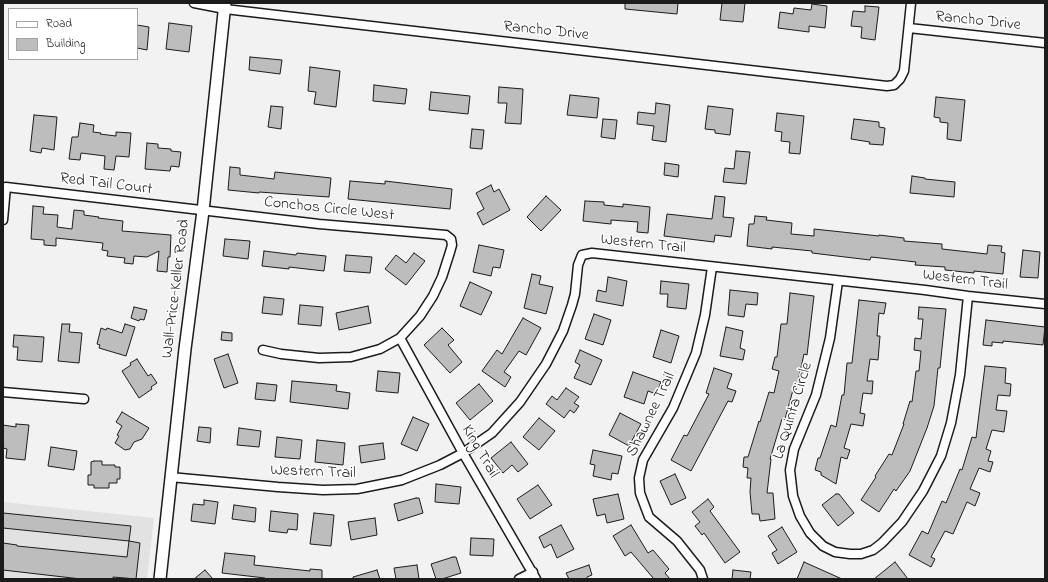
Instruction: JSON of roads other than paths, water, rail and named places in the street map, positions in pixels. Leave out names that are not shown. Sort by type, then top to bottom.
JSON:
[{"type":"street","name":"Rancho Drive","points":[[194,3],[887,86],[894,85],[900,79],[904,71],[908,28],[1045,43]]},
{"type":"street","points":[[908,28],[911,3]]},
{"type":"street","name":"Wall-Price-Keller Road","points":[[160,579],[170,476],[203,211],[225,6]]},
{"type":"street","name":"Red Tail Court","points":[[3,220],[6,187],[203,211]]},
{"type":"street","name":"Conchos Circle West","points":[[203,211],[319,224],[446,235],[451,239],[452,245],[434,296],[420,316],[400,338]]},
{"type":"street","name":"Western Trail","points":[[170,476],[278,487],[323,490],[358,489],[402,480],[440,465],[463,453],[492,433],[520,402],[546,364],[562,332],[576,294],[578,265],[582,255],[592,253],[1045,304]]},
{"type":"street","name":"Shawnee Trail","points":[[704,579],[700,570],[677,541],[649,517],[640,493],[639,478],[643,460],[673,408],[696,353],[705,315],[712,267]]},
{"type":"street","name":"La Quinta Circle","points":[[838,281],[830,338],[818,388],[794,449],[790,470],[793,496],[800,516],[810,533],[823,546],[835,552],[850,554],[861,554],[873,550],[902,522],[923,491],[941,456],[951,423],[960,375],[968,296]]},
{"type":"street","points":[[263,350],[281,354],[319,358],[351,357],[380,349],[400,338]]},
{"type":"street","name":"King Trail","points":[[400,338],[463,453],[535,576]]},
{"type":"street","points":[[3,392],[84,399]]},
{"type":"street","points":[[519,579],[535,576]]}]
